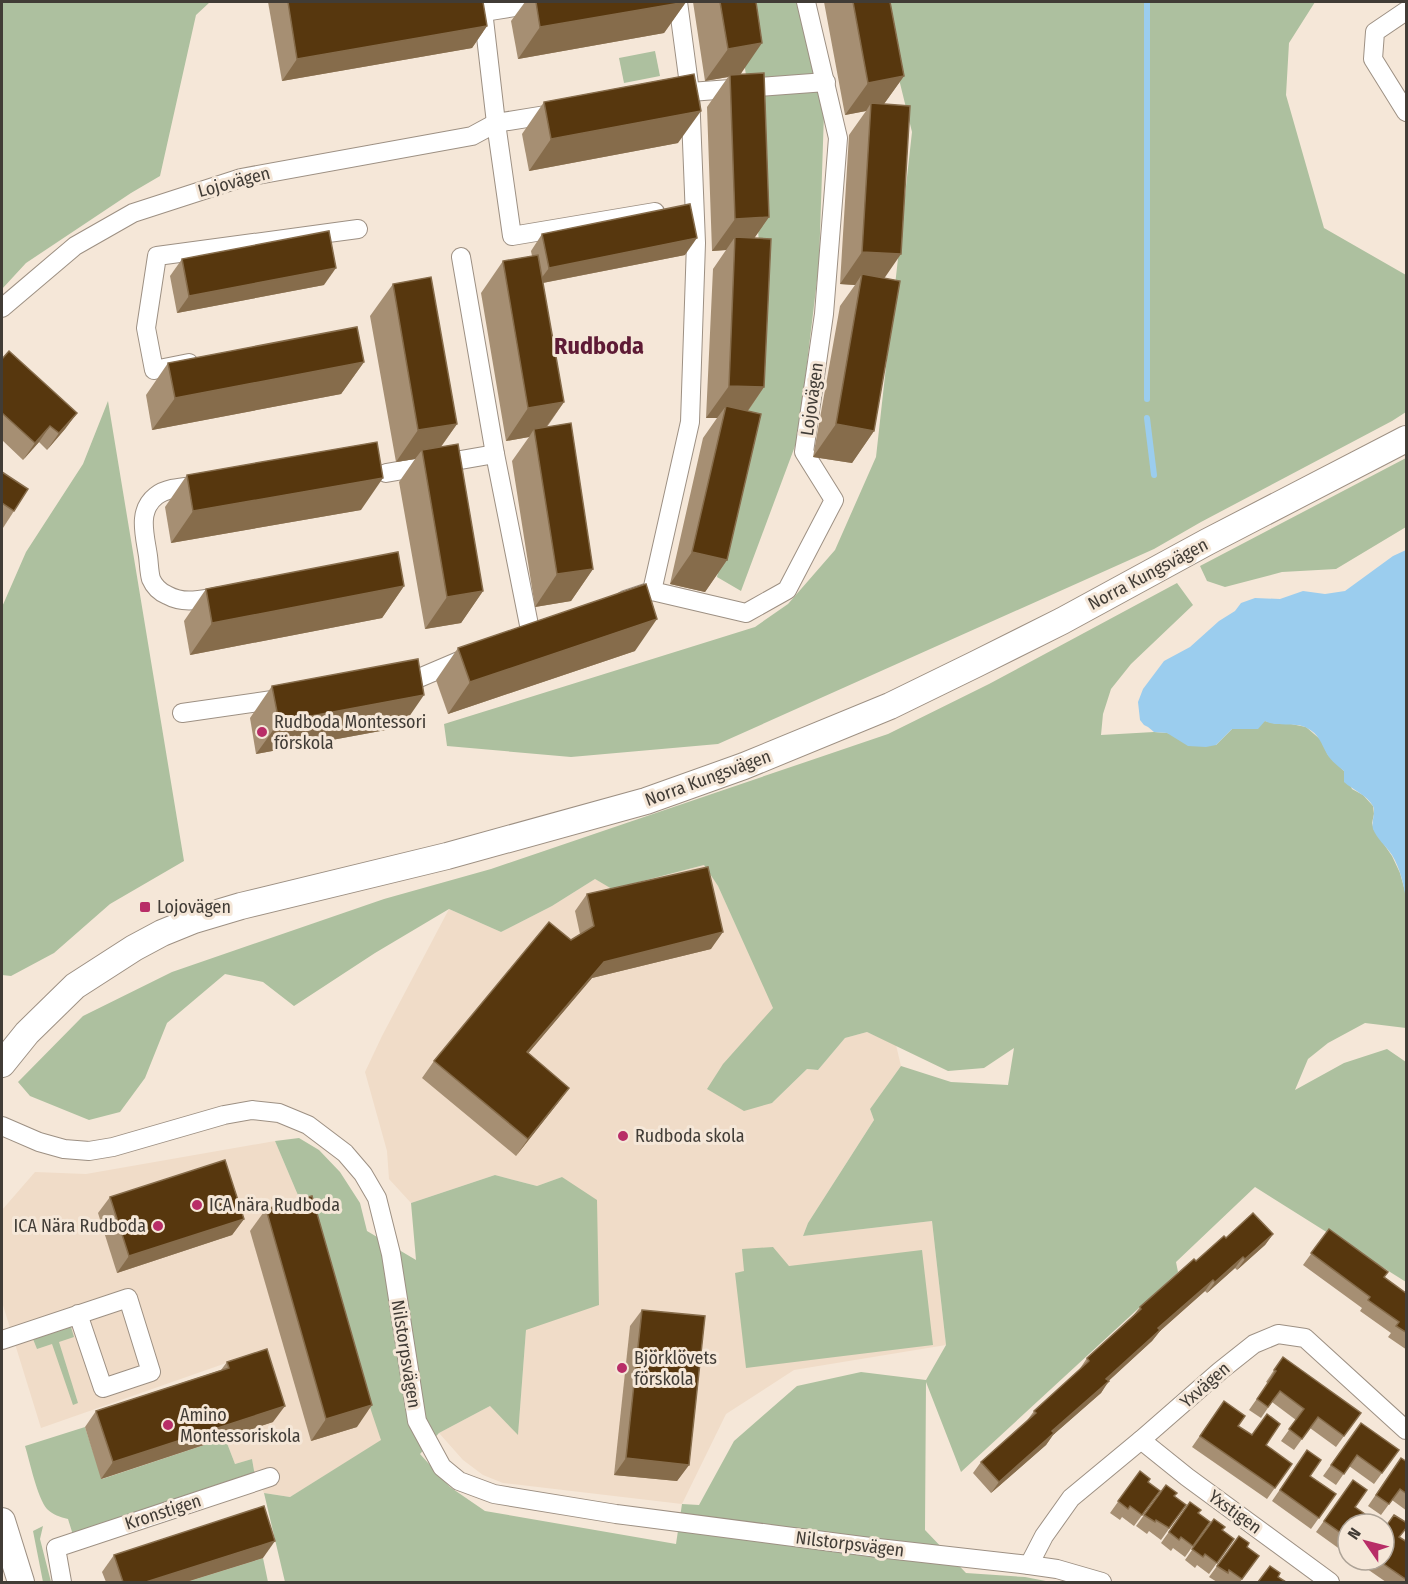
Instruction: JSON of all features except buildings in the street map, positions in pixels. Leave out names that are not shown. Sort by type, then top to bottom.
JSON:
[{"type":"main road","name":"Norra Kungsvägen","points":[[2,1064],[27,1033],[75,986],[162,933],[194,920],[241,906],[447,856],[646,801],[744,766],[900,700],[976,664],[1407,439]]},
{"type":"main road","points":[[2,1521],[21,1582]]},
{"type":"street","points":[[546,2],[483,7],[512,236],[695,205]]},
{"type":"street","points":[[608,605],[652,591],[690,422],[696,243],[695,205],[690,92],[678,2]]},
{"type":"street","name":"Lojovägen","points":[[652,591],[746,613],[787,590],[834,500],[804,452],[825,314],[838,138],[806,2]]},
{"type":"street","points":[[1407,11],[1375,32],[1373,59],[1407,111]]},
{"type":"street","points":[[656,97],[690,92],[826,82]]},
{"type":"street","name":"Lojovägen","points":[[2,309],[75,246],[133,213],[241,178],[472,136],[496,123],[576,110]]},
{"type":"street","points":[[210,359],[154,370],[146,328],[157,256],[358,229]]},
{"type":"street","points":[[461,257],[495,454],[536,629],[510,639]]},
{"type":"street","points":[[386,472],[495,454]]},
{"type":"street","points":[[222,481],[159,494],[146,509],[143,523],[151,579],[159,590],[167,596],[189,602],[236,593]]},
{"type":"street","points":[[384,683],[419,678],[480,652]]},
{"type":"street","points":[[182,713],[300,695]]},
{"type":"street","name":"Nilstorpsvägen","points":[[2,1126],[39,1142],[64,1149],[89,1151],[114,1147],[224,1115],[252,1110],[279,1113],[308,1125],[345,1153],[363,1174],[378,1198],[391,1254],[417,1421],[442,1467],[459,1481],[494,1494],[616,1514],[1029,1565],[1057,1569],[1102,1582]]},
{"type":"street","points":[[2,1340],[78,1314],[128,1298],[151,1372],[103,1388],[78,1314]]},
{"type":"street","name":"Yxvägen","points":[[1029,1565],[1044,1536],[1071,1498],[1254,1344],[1278,1334],[1305,1338],[1407,1430]]},
{"type":"street","name":"Yxstigen","points":[[1141,1440],[1187,1477],[1330,1582]]},
{"type":"street","name":"Kronstigen","points":[[62,1582],[56,1548],[270,1477]]},
{"type":"shaded area","name":"Rudboda skola","points":[[704,865],[718,886],[774,1008],[750,1035],[772,1103],[807,1069],[818,1070],[845,1038],[867,1032],[896,1045],[901,1066],[870,1109],[874,1120],[808,1223],[803,1236],[932,1221],[946,1345],[794,1370],[726,1414],[682,1504],[503,1483],[483,1475],[463,1460],[439,1433],[490,1406],[518,1434],[526,1330],[562,1177],[537,1186],[495,1175],[411,1203],[389,1179],[387,1151],[365,1072],[449,909],[501,932],[552,906],[595,879],[613,889]]},
{"type":"shaded area","points":[[275,1141],[300,1200],[382,1440],[290,1497],[264,1493],[255,1476],[252,1459],[235,1464],[225,1438],[252,1354],[41,1428],[2,1302],[2,1210],[35,1172],[86,1174]]},
{"type":"green space","points":[[2,2],[210,2],[196,15],[160,176],[26,263],[2,289]]},
{"type":"green space","points":[[734,2],[798,2],[824,113],[819,264],[798,438],[741,591],[717,577],[747,428],[760,256],[746,75]]},
{"type":"green space","points":[[880,2],[1315,2],[1289,43],[1286,95],[1324,228],[1406,275],[1406,412],[1154,549],[718,744],[571,757],[447,746],[444,724],[755,627],[788,604],[835,550],[876,457],[912,132]]},
{"type":"green space","points":[[655,51],[660,76],[624,83],[619,58]]},
{"type":"green space","points":[[108,401],[184,861],[110,904],[54,953],[11,976],[2,975],[2,607],[26,552],[83,464]]},
{"type":"green space","points":[[1406,458],[1406,527],[1336,569],[1282,572],[1225,587],[1207,581],[1200,566]]},
{"type":"green space","points":[[1177,583],[1193,605],[1131,664],[1111,689],[1103,714],[1101,735],[1167,733],[1216,745],[1232,729],[1241,729],[1265,721],[1306,727],[1321,740],[1328,755],[1344,771],[1352,789],[1363,795],[1373,806],[1374,830],[1392,856],[1400,873],[1406,900],[1406,1028],[1365,1023],[1328,1043],[1308,1059],[1295,1090],[1344,1063],[1387,1049],[1406,1062],[1406,1282],[1255,1187],[1176,1262],[1178,1272],[961,1472],[926,1382],[925,1530],[966,1573],[1025,1577],[1051,1582],[285,1582],[264,1493],[290,1497],[381,1440],[300,1200],[275,1141],[299,1138],[319,1150],[340,1172],[360,1203],[367,1231],[416,1260],[411,1203],[495,1175],[537,1186],[562,1177],[597,1200],[599,1305],[526,1330],[518,1435],[490,1406],[439,1433],[420,1454],[450,1487],[485,1511],[676,1544],[682,1504],[699,1505],[734,1441],[797,1386],[861,1372],[926,1380],[946,1345],[932,1221],[803,1236],[808,1223],[874,1120],[870,1109],[901,1066],[951,1082],[1008,1085],[1014,1048],[984,1068],[948,1071],[867,1032],[845,1038],[818,1070],[807,1069],[772,1103],[744,1111],[707,1089],[723,1064],[773,1008],[718,886],[704,865],[612,889],[595,879],[552,906],[501,932],[449,909],[375,953],[294,1006],[263,982],[225,974],[167,1023],[145,1078],[120,1112],[89,1120],[30,1096],[18,1082],[83,1016],[172,972],[384,899],[491,869],[888,734],[989,684]]},
{"type":"green space","points":[[773,1247],[789,1266],[922,1250],[933,1345],[746,1368],[735,1273],[744,1271],[742,1249]]},
{"type":"green space","points":[[71,1327],[74,1337],[59,1342],[78,1403],[73,1405],[52,1344],[37,1349],[33,1339]]},
{"type":"green space","points":[[85,1427],[102,1479],[225,1438],[235,1464],[252,1459],[255,1476],[73,1535],[68,1519],[52,1513],[43,1504],[25,1446]]},
{"type":"green space","points":[[43,1526],[40,1539],[51,1582],[43,1582],[33,1531]]},
{"type":"green space","points":[[263,1558],[268,1582],[186,1582]]},
{"type":"water","points":[[1406,550],[1406,900],[1395,860],[1373,829],[1373,806],[1364,796],[1344,782],[1344,771],[1330,759],[1311,730],[1297,725],[1265,721],[1258,729],[1232,729],[1216,745],[1188,746],[1167,733],[1154,732],[1144,725],[1140,720],[1138,702],[1143,689],[1164,661],[1190,647],[1219,621],[1235,611],[1241,603],[1255,598],[1280,599],[1303,591],[1325,594],[1345,591],[1393,556]]},
{"type":"waterway","points":[[1147,2],[1147,399]]},
{"type":"waterway","points":[[1147,418],[1154,475]]},
{"type":"place","name":"Rudboda Montessori förskola","points":[[262,732]]},
{"type":"place","name":"Lojovägen","points":[[145,907]]},
{"type":"place","name":"Rudboda skola","points":[[623,1136]]},
{"type":"place","name":"ICA nära Rudboda","points":[[197,1205]]},
{"type":"place","name":"ICA Nära Rudboda","points":[[158,1226]]},
{"type":"place","name":"Björklövets förskola","points":[[622,1368]]},
{"type":"place","name":"Amino Montessoriskola","points":[[168,1425]]},
{"type":"district","name":"Rudboda","points":[[599,346]]}]
